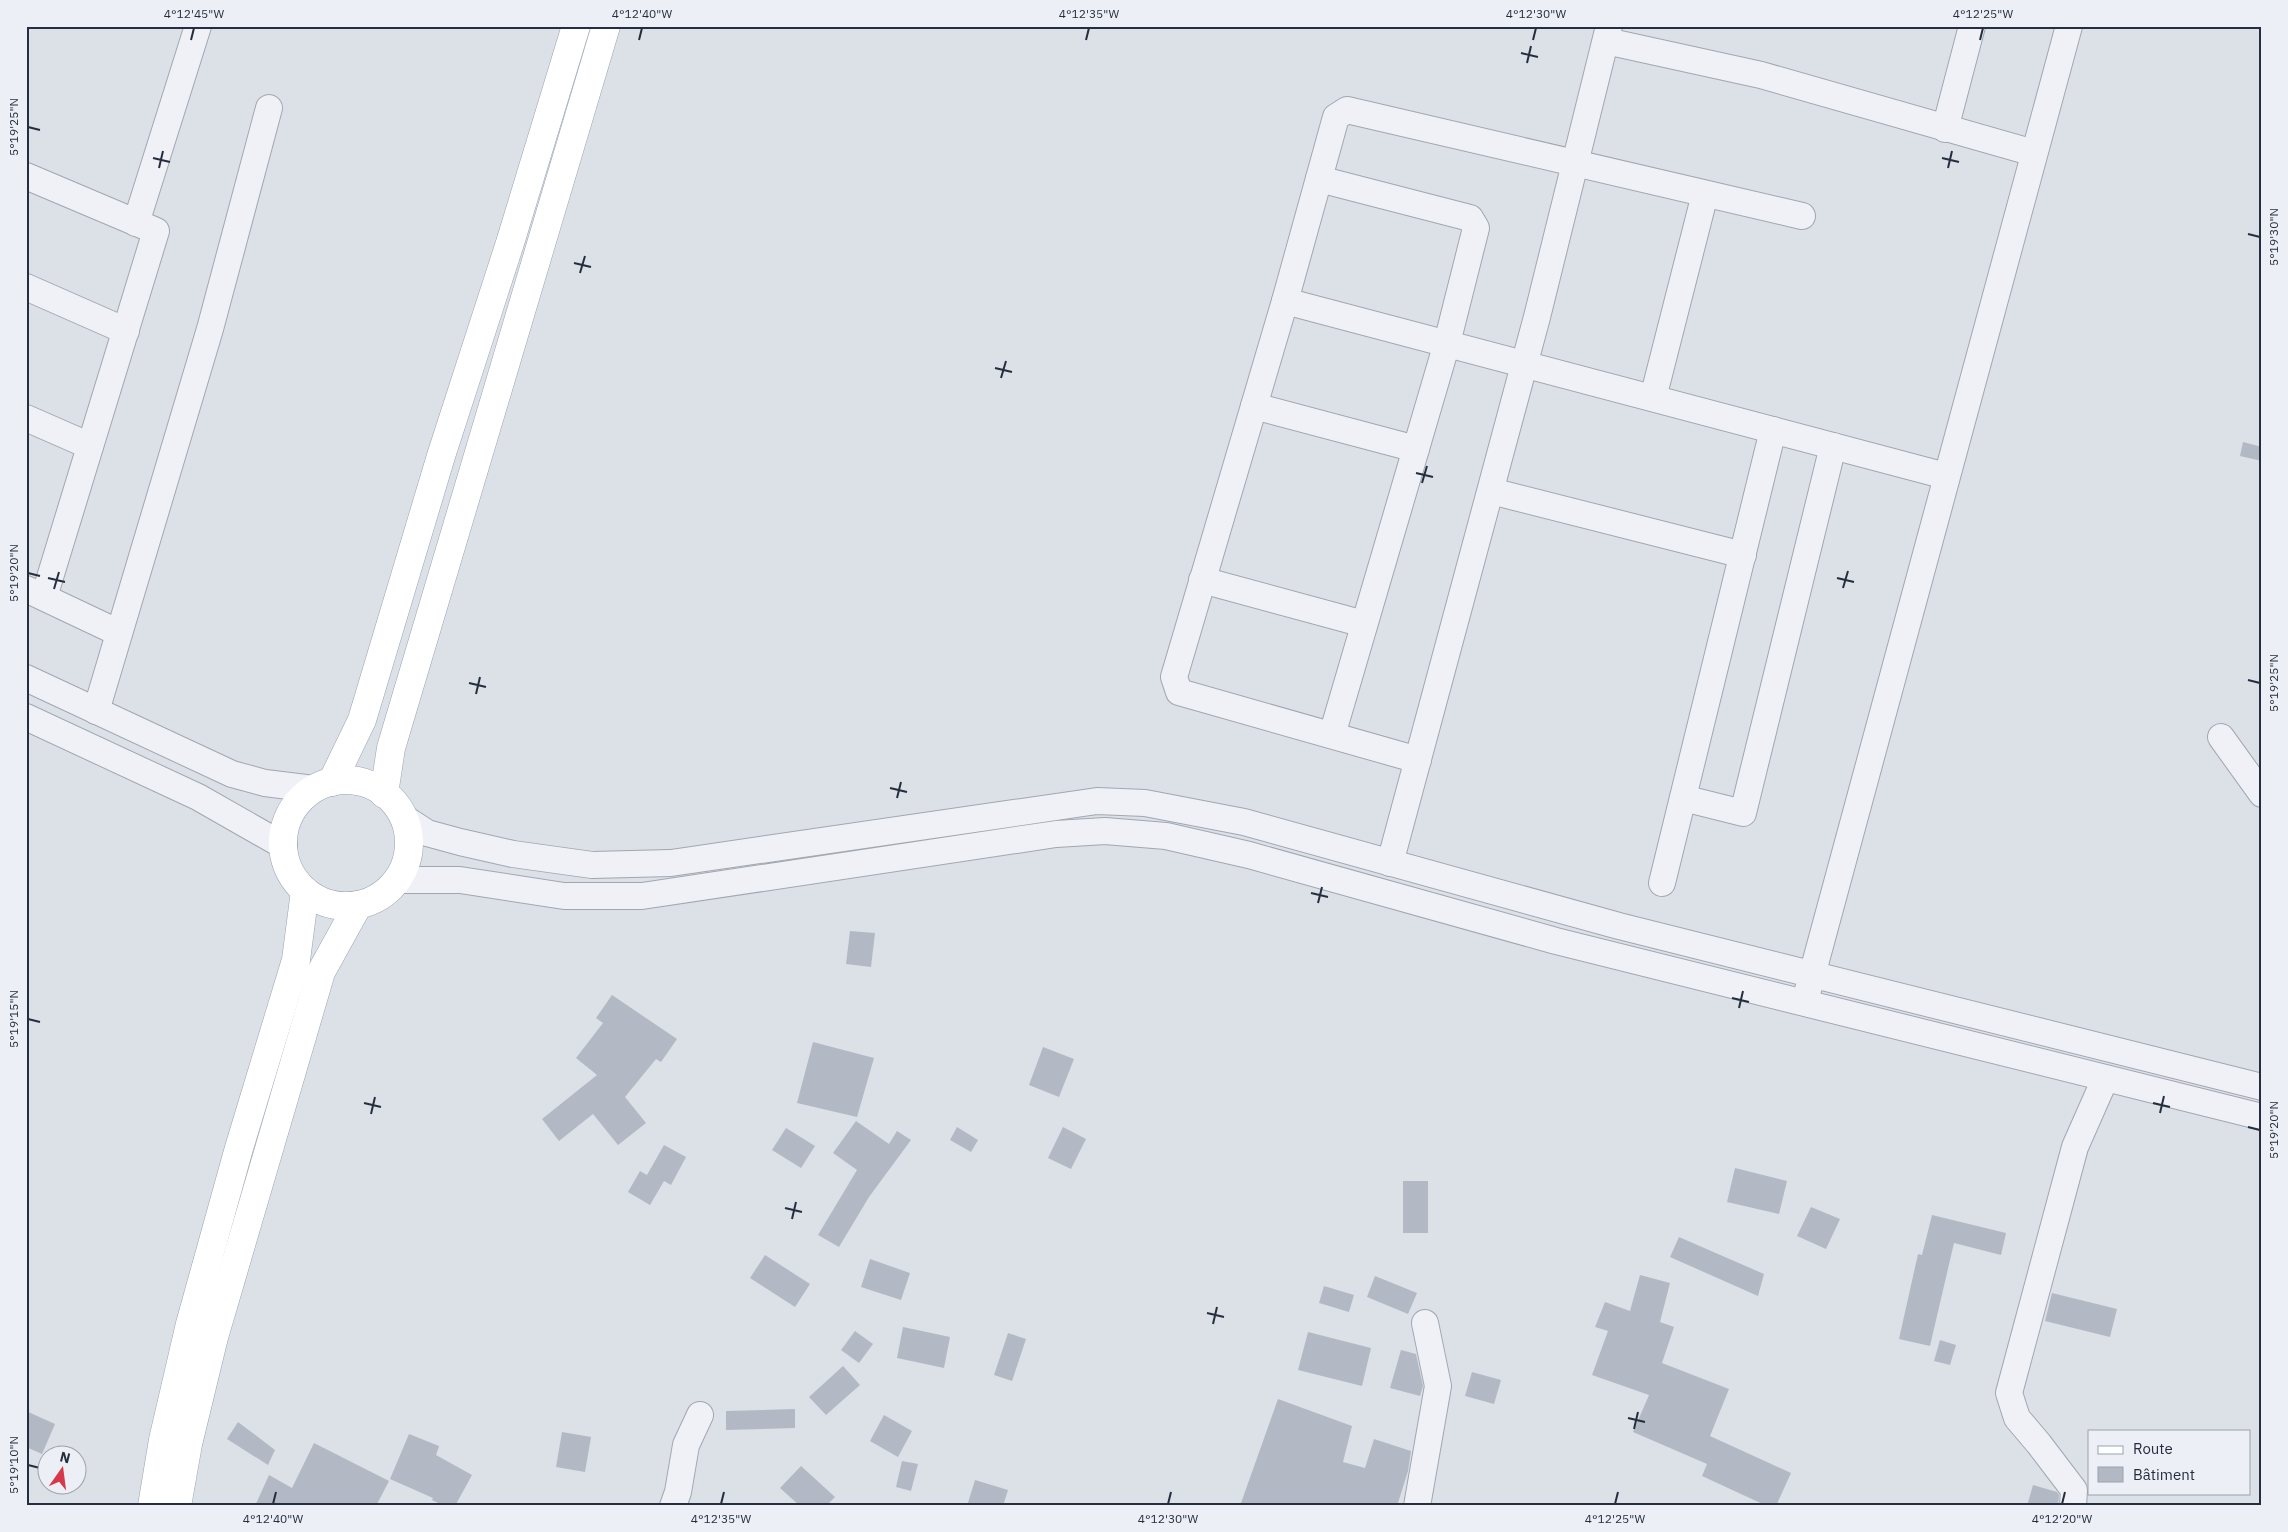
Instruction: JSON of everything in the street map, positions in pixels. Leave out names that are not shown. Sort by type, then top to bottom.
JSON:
[{"type":"main road","points":[[323,786],[362,720],[441,456],[510,243],[576,26]]},
{"type":"main road","points":[[384,794],[391,748],[606,26]]},
{"type":"main road","points":[[354,781],[375,787],[384,794],[392,800],[404,818],[410,839],[407,861],[398,880],[387,892],[374,900],[358,905],[339,906],[321,901],[305,891],[292,876],[285,858],[283,838],[288,819],[298,802],[323,786],[354,781]]},
{"type":"main road","points":[[152,1506],[163,1440],[190,1324],[239,1148],[296,960],[305,891]]},
{"type":"main road","points":[[177,1506],[188,1444],[214,1336],[318,982],[345,926],[358,905]]},
{"type":"street","points":[[136,223],[198,26]]},
{"type":"street","points":[[1945,129],[1972,26]]},
{"type":"street","points":[[1805,1003],[2069,26]]},
{"type":"street","points":[[1390,863],[1524,363],[1608,33],[2034,153]]},
{"type":"street","points":[[96,711],[210,329],[269,108]]},
{"type":"street","points":[[1418,760],[1178,692],[1174,677],[1285,301],[1336,117],[1347,110],[1802,216]]},
{"type":"street","points":[[26,176],[156,231],[90,446],[35,593],[119,633]]},
{"type":"street","points":[[1319,179],[1470,218],[1476,228],[1448,343],[1332,735]]},
{"type":"street","points":[[1653,398],[1705,194]]},
{"type":"street","points":[[26,287],[126,331]]},
{"type":"street","points":[[1285,301],[1946,476]]},
{"type":"street","points":[[1254,406],[1416,449]]},
{"type":"street","points":[[26,418],[90,446]]},
{"type":"street","points":[[1662,883],[1773,430]]},
{"type":"street","points":[[1683,798],[1743,813],[1832,446]]},
{"type":"street","points":[[1490,491],[1743,554]]},
{"type":"street","points":[[1202,580],[1364,624]]},
{"type":"street","points":[[26,678],[232,774],[265,783],[323,786]]},
{"type":"street","points":[[26,717],[198,797],[284,846]]},
{"type":"street","points":[[2221,737],[2262,794]]},
{"type":"street","points":[[404,818],[427,833],[460,842],[513,854],[592,865],[671,863],[1097,801],[1145,803],[1244,822],[1619,926],[2262,1087]]},
{"type":"street","points":[[398,880],[460,880],[564,896],[642,896],[1056,834],[1104,831],[1166,836],[1249,855],[1556,941],[2262,1117]]},
{"type":"street","points":[[2073,1506],[2074,1490],[2017,1418],[2009,1393],[2074,1148],[2105,1079]]},
{"type":"street","points":[[1417,1506],[1438,1386],[1425,1323]]},
{"type":"street","points":[[673,1506],[678,1492],[686,1445],[700,1415]]},
{"type":"building","points":[[2243,442],[2262,447],[2262,461],[2240,456]]},
{"type":"building","points":[[850,931],[875,933],[871,967],[846,964]]},
{"type":"building","points":[[612,995],[677,1039],[661,1062],[656,1059],[625,1097],[646,1123],[618,1145],[593,1114],[559,1141],[542,1119],[597,1075],[576,1058],[603,1023],[596,1018]]},
{"type":"building","points":[[813,1042],[874,1058],[857,1117],[797,1103]]},
{"type":"building","points":[[1043,1047],[1074,1059],[1059,1097],[1029,1085]]},
{"type":"building","points":[[856,1121],[889,1144],[897,1131],[911,1140],[869,1197],[839,1247],[818,1235],[857,1170],[833,1153]]},
{"type":"building","points":[[957,1127],[978,1140],[971,1152],[950,1140]]},
{"type":"building","points":[[1063,1127],[1086,1139],[1071,1169],[1048,1158]]},
{"type":"building","points":[[786,1128],[815,1146],[801,1168],[772,1150]]},
{"type":"building","points":[[664,1145],[686,1157],[671,1185],[664,1181],[650,1205],[628,1192],[640,1171],[647,1175]]},
{"type":"building","points":[[1735,1168],[1787,1181],[1779,1214],[1727,1202]]},
{"type":"building","points":[[1403,1181],[1428,1181],[1428,1233],[1403,1233]]},
{"type":"building","points":[[1811,1207],[1840,1219],[1826,1249],[1797,1236]]},
{"type":"building","points":[[1932,1215],[2006,1233],[2001,1255],[1954,1243],[1930,1346],[1899,1339],[1918,1254],[1922,1255]]},
{"type":"building","points":[[1679,1237],[1764,1274],[1758,1296],[1670,1257]]},
{"type":"building","points":[[765,1255],[810,1284],[795,1307],[750,1278]]},
{"type":"building","points":[[870,1259],[910,1273],[901,1300],[861,1287]]},
{"type":"building","points":[[1640,1275],[1670,1283],[1660,1322],[1674,1327],[1662,1363],[1729,1389],[1710,1436],[1791,1473],[1776,1506],[1767,1506],[1702,1476],[1707,1464],[1633,1432],[1649,1395],[1592,1375],[1608,1331],[1595,1327],[1605,1302],[1630,1311]]},
{"type":"building","points":[[1375,1276],[1417,1293],[1408,1314],[1367,1297]]},
{"type":"building","points":[[1324,1286],[1354,1295],[1349,1312],[1319,1303]]},
{"type":"building","points":[[2052,1293],[2117,1309],[2110,1337],[2045,1321]]},
{"type":"building","points":[[903,1327],[950,1337],[944,1368],[897,1358]]},
{"type":"building","points":[[855,1331],[873,1344],[859,1363],[841,1350]]},
{"type":"building","points":[[1308,1332],[1371,1348],[1362,1386],[1298,1370]]},
{"type":"building","points":[[1008,1333],[1026,1339],[1012,1381],[994,1375]]},
{"type":"building","points":[[1940,1340],[1956,1345],[1950,1365],[1934,1361]]},
{"type":"building","points":[[1401,1350],[1416,1354],[1423,1386],[1420,1396],[1390,1388]]},
{"type":"building","points":[[843,1366],[860,1385],[826,1415],[809,1397]]},
{"type":"building","points":[[1472,1372],[1501,1380],[1494,1404],[1465,1396]]},
{"type":"building","points":[[1278,1399],[1352,1426],[1343,1462],[1365,1468],[1374,1439],[1411,1451],[1408,1471],[1397,1506],[1249,1506],[1241,1503]]},
{"type":"building","points":[[795,1409],[795,1428],[726,1430],[726,1411]]},
{"type":"building","points":[[26,1411],[55,1424],[46,1444],[38,1444],[38,1452],[26,1447]]},
{"type":"building","points":[[884,1415],[912,1431],[898,1457],[870,1441]]},
{"type":"building","points":[[238,1422],[275,1450],[268,1465],[227,1439]]},
{"type":"building","points":[[562,1432],[591,1437],[585,1472],[556,1467]]},
{"type":"building","points":[[409,1434],[439,1446],[436,1455],[472,1475],[455,1506],[444,1506],[432,1500],[433,1498],[390,1479]]},
{"type":"building","points":[[314,1443],[389,1481],[376,1506],[255,1506],[269,1475],[292,1488]]},
{"type":"building","points":[[902,1461],[918,1464],[911,1491],[896,1487]]},
{"type":"building","points":[[801,1466],[835,1497],[826,1506],[800,1506],[780,1488]]},
{"type":"building","points":[[975,1480],[1008,1490],[1003,1506],[967,1506]]},
{"type":"building","points":[[2033,1485],[2057,1492],[2059,1495],[2058,1506],[2027,1506]]}]
